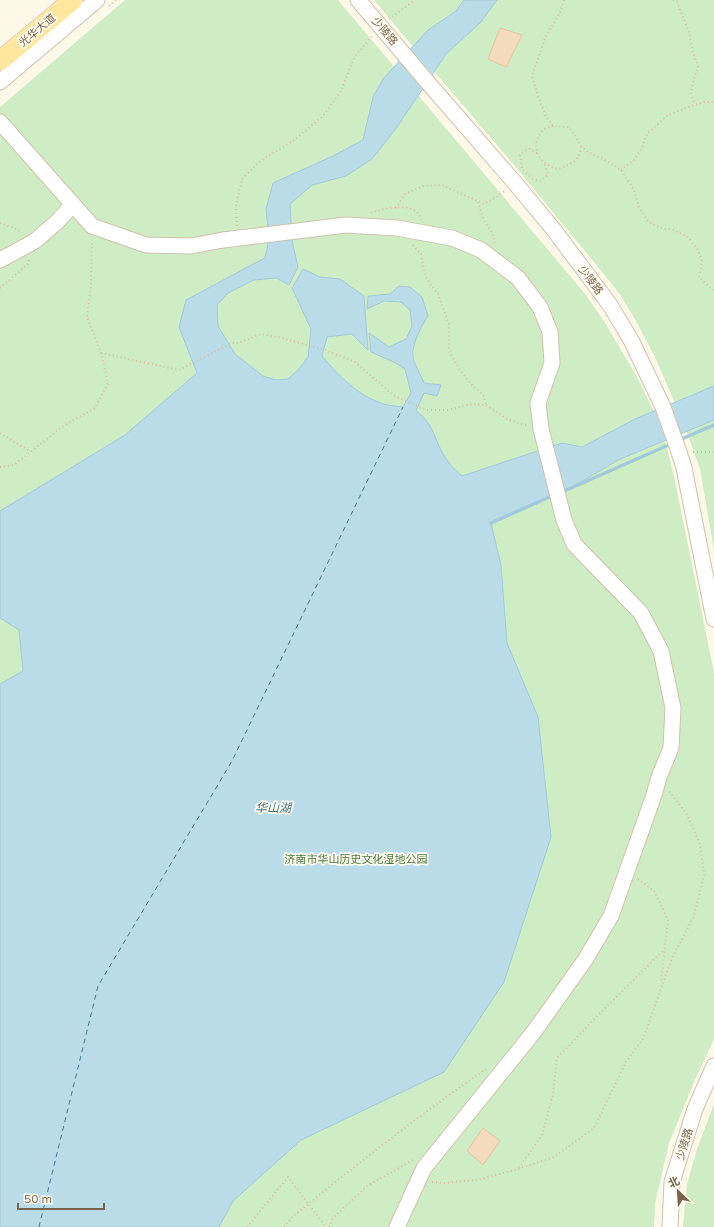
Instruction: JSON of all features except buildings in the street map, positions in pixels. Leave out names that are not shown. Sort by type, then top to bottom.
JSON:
[{"type":"main road","name":"光华大道","points":[[0,61],[73,0]]},
{"type":"street","points":[[0,82],[97,0]]},
{"type":"street","name":"少陵路","points":[[358,0],[554,230],[610,305],[632,340],[663,407],[684,468],[714,619]]},
{"type":"street","points":[[0,122],[92,226],[146,245],[191,246],[261,235],[346,225],[397,228],[452,238],[481,250],[518,278],[540,307],[550,332],[552,363],[538,403],[541,429],[564,520],[574,544],[641,613],[661,652],[673,708],[671,748],[659,777],[611,916],[585,960],[532,1033],[424,1168],[397,1227]]},
{"type":"street","points":[[0,260],[35,241],[58,221],[73,204]]},
{"type":"street","name":"少陵路","points":[[670,1227],[672,1182],[695,1109],[714,1066]]},
{"type":"path","points":[[237,239],[236,206],[242,179],[260,161],[294,141],[323,116],[341,91],[354,58],[380,25],[415,0]]},
{"type":"path","points":[[553,126],[546,117],[532,76],[545,38],[560,13],[564,0]]},
{"type":"path","points":[[673,0],[678,1],[689,32],[693,53],[698,66],[692,92],[694,105]]},
{"type":"path","points":[[621,170],[634,160],[642,148],[647,134],[668,115],[694,105],[705,102],[714,102]]},
{"type":"path","points":[[537,153],[536,147],[538,137],[543,130],[553,126],[569,127],[581,146],[588,152],[609,162],[621,170],[634,190],[639,208],[648,221],[660,228],[673,230],[687,236],[698,250],[702,260],[699,277],[714,291]]},
{"type":"path","points":[[545,163],[548,175],[540,181],[531,178],[522,169],[520,155],[529,149],[537,153],[545,163],[556,169],[562,168],[574,162],[580,155],[581,146]]},
{"type":"path","points":[[396,208],[405,194],[422,186],[442,185],[484,204],[515,183]]},
{"type":"path","points":[[478,202],[484,221],[492,232],[495,243],[491,258]]},
{"type":"path","points":[[0,467],[14,465],[62,427],[95,408],[108,383],[101,353],[87,317],[91,285],[92,226]]},
{"type":"path","points":[[397,228],[421,254],[426,276],[438,294],[449,324],[449,351],[460,370],[471,384],[484,396],[486,405]]},
{"type":"path","points":[[101,353],[179,370],[232,343],[239,343],[261,334],[282,338],[325,350],[355,362],[393,396],[426,410],[448,410],[472,404],[486,405],[507,419],[541,429]]},
{"type":"path","points":[[0,433],[31,452]]},
{"type":"path","points":[[679,452],[714,452]]},
{"type":"path","points":[[418,1182],[444,1183],[477,1180],[518,1169],[554,1157],[594,1128],[626,1062],[643,1039],[672,958],[694,916],[704,875],[700,844],[686,813],[659,777]]},
{"type":"path","points":[[627,872],[654,891],[668,920],[661,987]]},
{"type":"path","points":[[518,1169],[542,1135],[552,1095],[557,1058],[664,950]]},
{"type":"path","points":[[284,1227],[292,1217],[308,1204],[447,1096],[486,1069]]},
{"type":"path","points":[[329,1227],[333,1218],[367,1186],[418,1158]]},
{"type":"path","points":[[247,1227],[288,1177],[326,1227]]},
{"type":"green space","name":"济南市华山历史文化湿地公园","points":[[125,0],[338,0],[586,295],[604,321],[637,377],[662,428],[674,476],[714,673],[714,1039],[669,1143],[655,1204],[654,1227],[0,1227],[0,107]]},
{"type":"green space","points":[[374,0],[714,0],[714,550],[700,469],[685,427],[655,357],[621,296],[515,166]]},
{"type":"green space","points":[[714,1104],[714,1227],[683,1227],[687,1184],[697,1149]]},
{"type":"water","name":"华山湖","points":[[464,0],[497,0],[481,22],[446,54],[397,127],[372,159],[346,176],[312,185],[290,204],[292,240],[298,267],[289,285],[276,278],[254,280],[228,293],[217,305],[218,326],[235,354],[263,376],[276,380],[288,379],[299,369],[308,357],[311,329],[292,288],[303,269],[320,277],[340,279],[364,296],[368,350],[352,334],[327,337],[322,356],[342,378],[357,391],[384,404],[403,407],[411,393],[405,369],[394,362],[371,352],[369,333],[389,347],[406,339],[412,326],[410,310],[401,302],[384,301],[367,309],[368,296],[390,294],[399,286],[410,287],[422,297],[428,316],[415,341],[413,359],[424,383],[441,385],[437,396],[424,393],[416,411],[427,421],[448,462],[462,476],[562,443],[582,447],[635,419],[714,386],[714,420],[618,460],[569,489],[491,523],[501,565],[507,643],[538,717],[551,837],[504,982],[444,1072],[301,1140],[233,1201],[219,1227],[0,1227],[0,684],[23,671],[19,630],[0,618],[0,511],[125,435],[197,373],[179,327],[186,300],[265,258],[269,239],[266,209],[273,183],[333,156],[363,140],[373,97],[383,79],[428,30],[456,11]]},
{"type":"waterway","points":[[679,440],[714,425]]},
{"type":"waterway","points":[[562,492],[673,443]]},
{"type":"waterway","points":[[491,523],[554,495]]},
{"type":"ferry route","points":[[39,1227],[98,986],[232,761],[403,407]]}]
